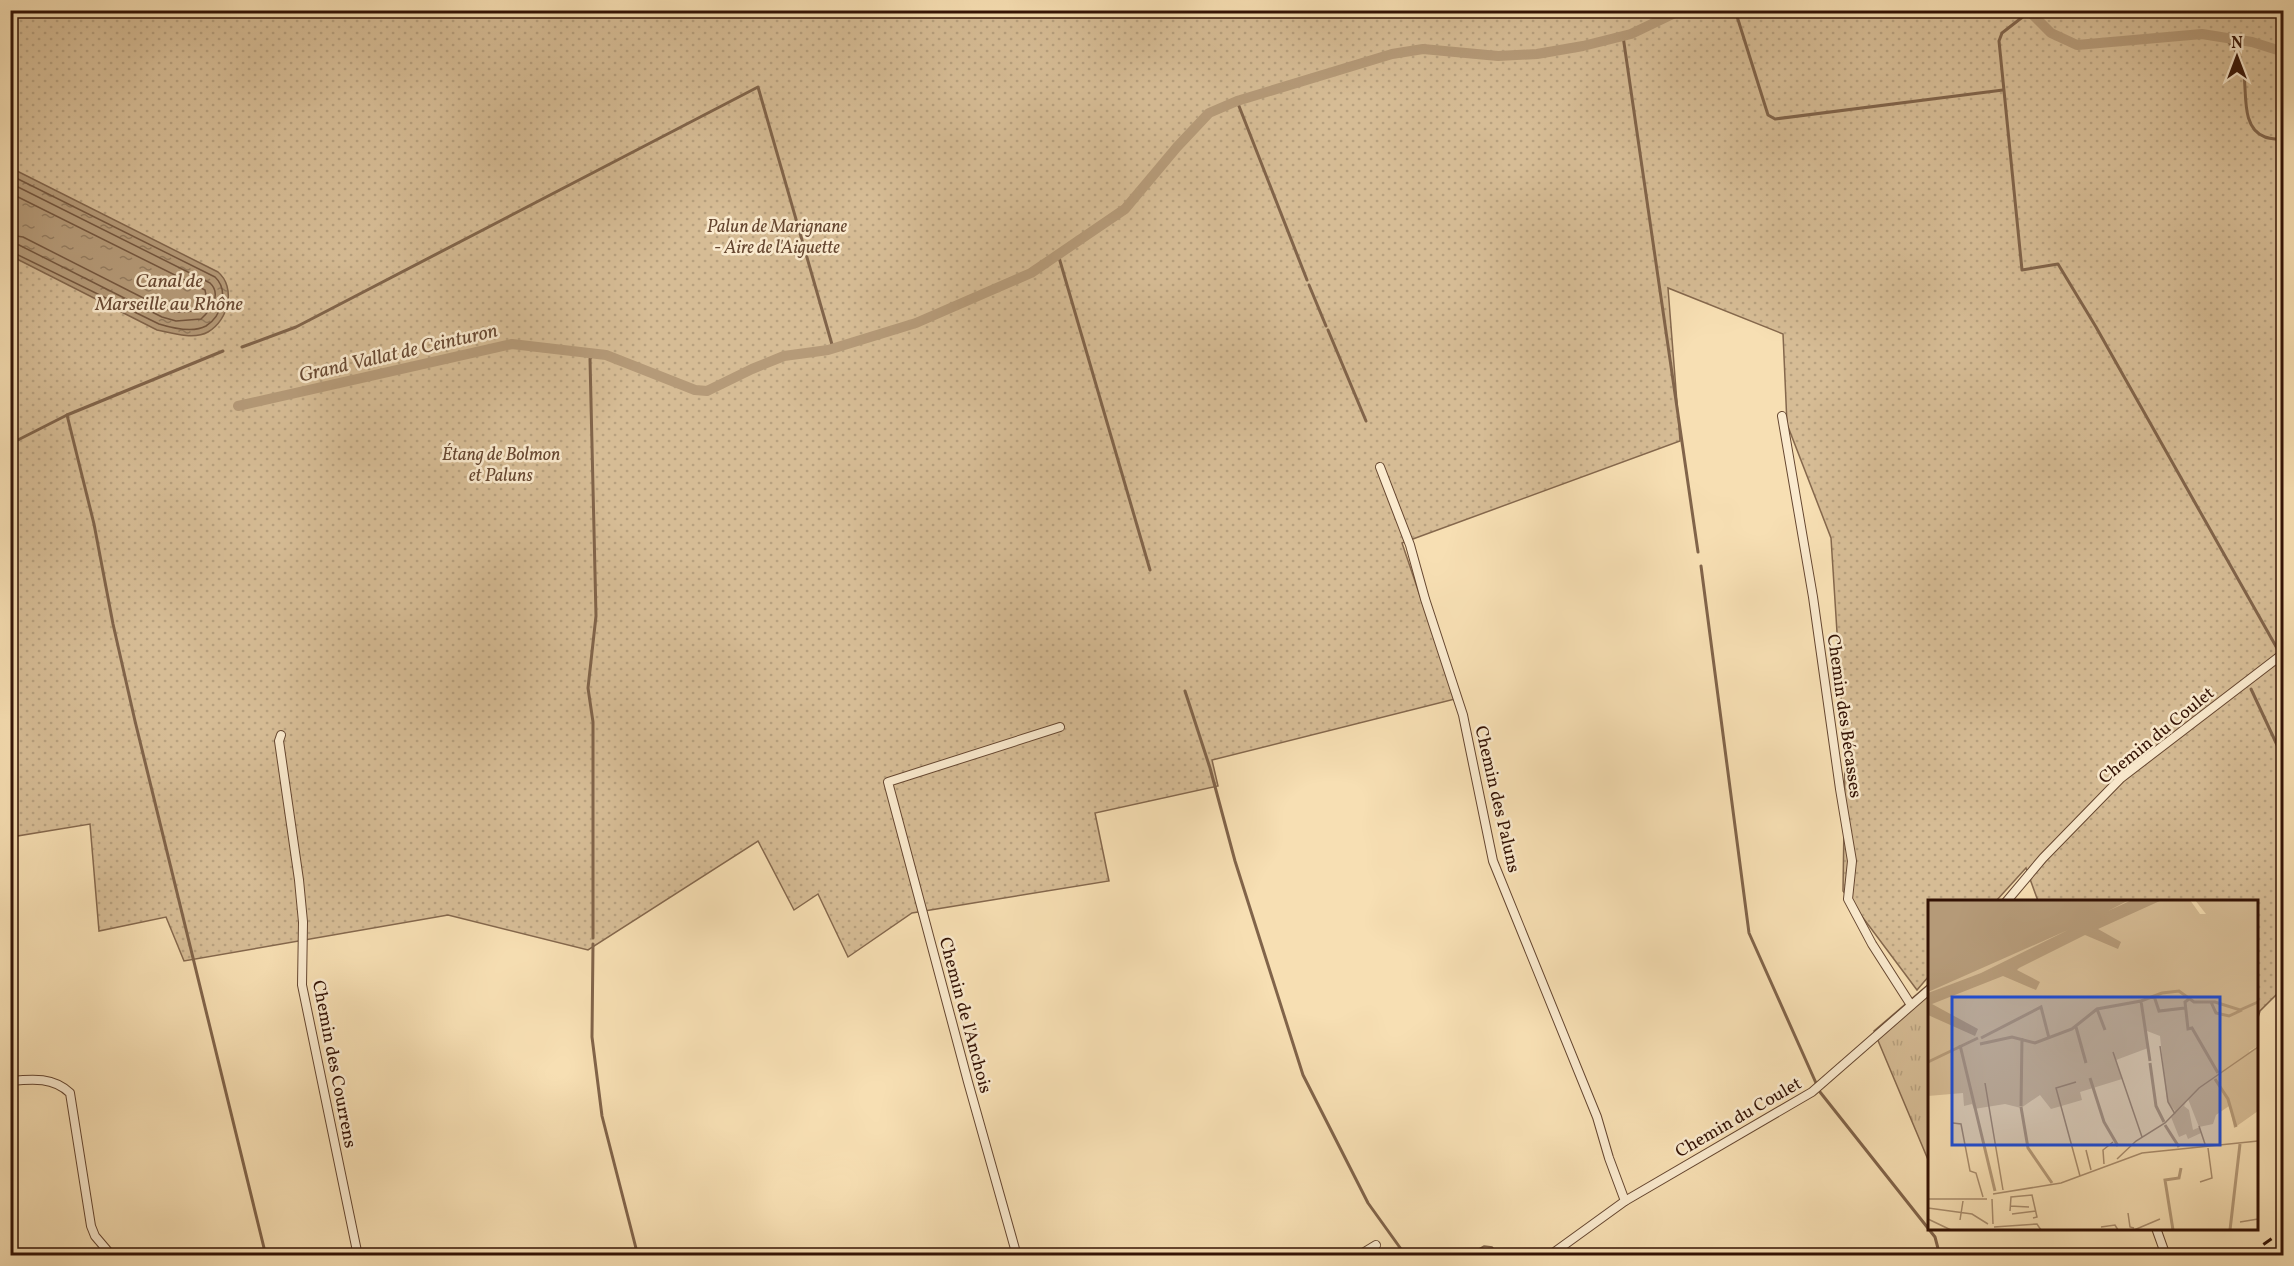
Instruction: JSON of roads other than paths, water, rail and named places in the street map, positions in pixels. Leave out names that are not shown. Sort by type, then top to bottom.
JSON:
[{"type":"street","name":"Chemin des Bécasses","points":[[1782,416],[1813,597],[1852,861],[1848,899],[1872,944],[1911,1005]]},
{"type":"street","name":"Chemin des Paluns","points":[[1380,467],[1410,545],[1463,715],[1493,861],[1598,1117],[1609,1158],[1625,1201]]},
{"type":"street","name":"Chemin du Coulet","points":[[2008,900],[2043,858],[2121,778],[2283,653]]},
{"type":"street","name":"Chemin de l'Anchois","points":[[1017,1256],[888,782],[1060,727]]},
{"type":"street","name":"Chemin des Courrens","points":[[281,735],[279,741],[303,922],[302,985],[357,1256]]},
{"type":"street","name":"Chemin du Coulet","points":[[1549,1256],[1625,1201],[1812,1092],[1928,990]]},
{"type":"street","points":[[10,1081],[42,1079],[61,1084],[70,1093],[91,1226],[95,1236],[112,1256]]},
{"type":"street","points":[[2157,1230],[2166,1256]]},
{"type":"street","points":[[1359,1256],[1376,1245]]},
{"type":"water","name":"Canal de Marseille au Rhône","points":[[11,168],[218,272],[224,278],[228,294],[228,303],[221,320],[208,332],[196,335],[157,330],[11,256]]},
{"type":"waterway","name":"Grand Vallat de Ceinturon","points":[[238,406],[512,344],[606,355],[695,390],[707,391],[784,356],[828,350],[916,323],[1031,273],[1125,209],[1209,113],[1237,101],[1392,54],[1423,49],[1498,56],[1537,54],[1583,46],[1631,34],[1681,10]]},
{"type":"waterway","points":[[1735,10],[1768,115],[1775,119],[2003,90]]},
{"type":"waterway","name":"Grand Vallat de Ceinturon","points":[[2028,10],[2051,33],[2077,45],[2202,34],[2252,42],[2284,52]]},
{"type":"waterway","points":[[2029,12],[2002,33],[1999,41],[2022,270],[2058,264],[2096,327],[2278,650]]},
{"type":"waterway","points":[[1623,36],[1698,552]]},
{"type":"waterway","points":[[2224,37],[2235,49],[2242,64],[2246,105],[2251,124],[2265,137],[2284,140]]},
{"type":"waterway","points":[[242,347],[296,327],[758,87],[833,348]]},
{"type":"waterway","points":[[1237,101],[1307,280]]},
{"type":"waterway","points":[[1058,254],[1150,570]]},
{"type":"waterway","points":[[1309,285],[1326,326]]},
{"type":"waterway","points":[[1328,330],[1366,421]]},
{"type":"waterway","points":[[10,444],[67,415],[223,351]]},
{"type":"waterway","points":[[593,354],[590,359],[596,616],[588,688],[593,722],[593,938]]},
{"type":"waterway","points":[[67,415],[94,524],[135,721],[266,1256]]},
{"type":"waterway","points":[[1701,566],[1749,933],[1816,1083]]},
{"type":"waterway","points":[[2251,689],[2284,760]]},
{"type":"waterway","points":[[1185,691],[1210,768],[1235,861],[1303,1075],[1368,1203],[1406,1256]]},
{"type":"waterway","points":[[593,944],[592,1037],[602,1116],[638,1256]]},
{"type":"waterway","points":[[1820,1092],[1928,1228]]},
{"type":"waterway","points":[[1929,1230],[1935,1237],[1940,1256]]},
{"type":"railway","points":[[2247,1256],[2284,1230]]},
{"type":"park label","name":"Palun de Marignane - Aire de l'Aiguette","points":[[777,236]]},
{"type":"park label","name":"Étang de Bolmon et Paluns","points":[[501,464]]}]
